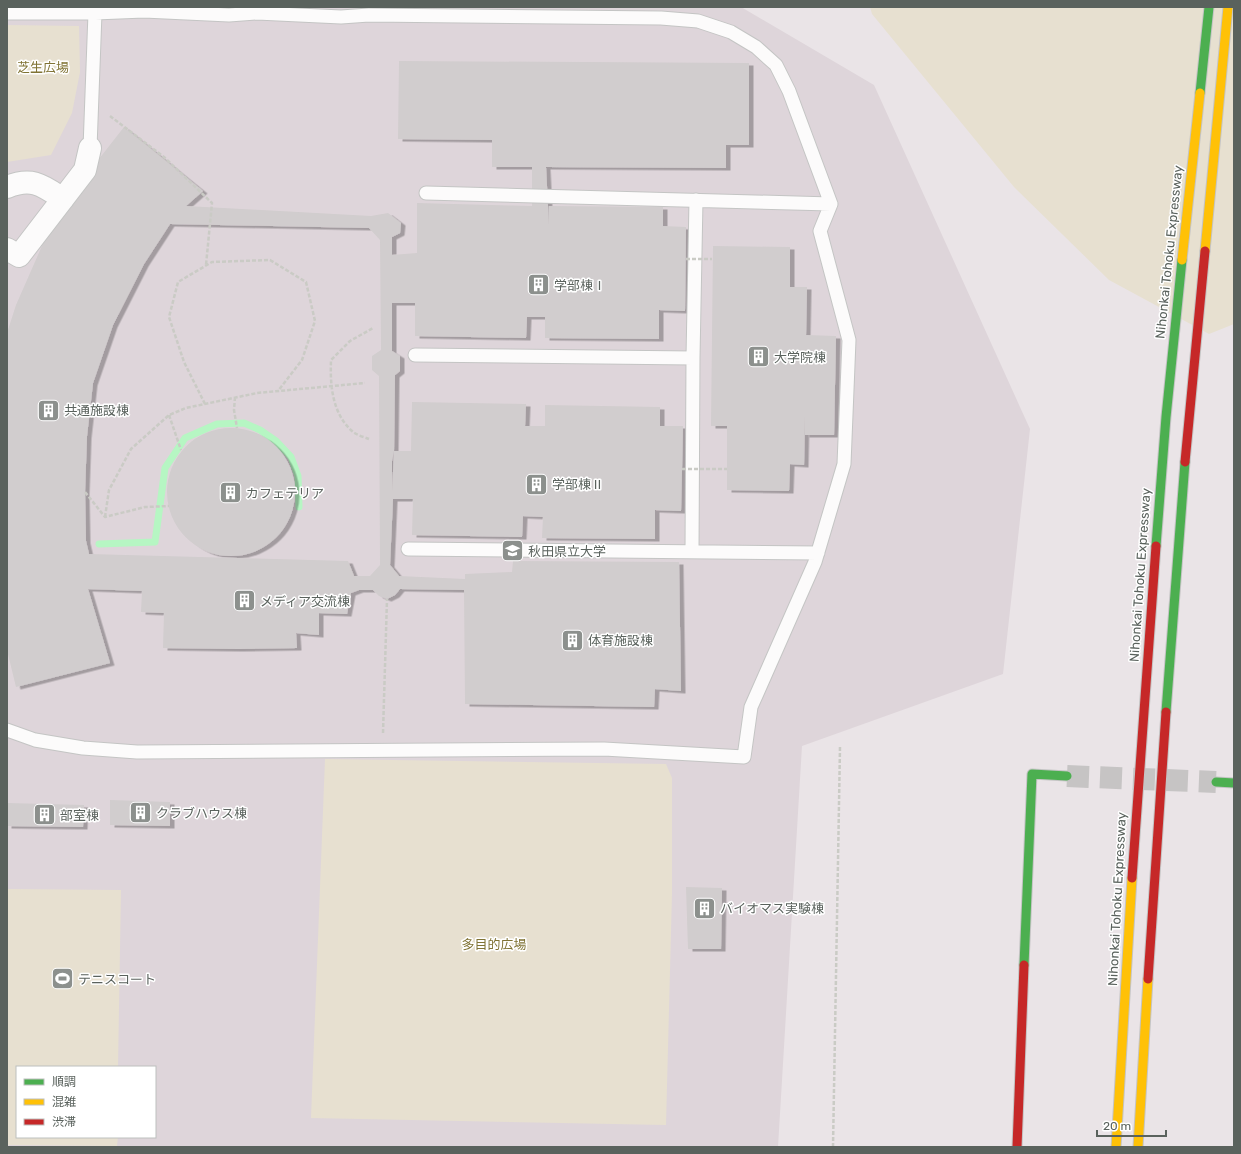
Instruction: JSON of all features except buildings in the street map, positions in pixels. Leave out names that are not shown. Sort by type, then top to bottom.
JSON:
[{"type":"main road","name":"Nihonkai Tohoku Expressway","points":[[1116,1147],[1136,801],[1166,417],[1209,7]]},
{"type":"main road","points":[[1138,1147],[1158,809],[1186,456],[1228,7]]},
{"type":"main road","points":[[1017,1147],[1032,774],[1067,776]]},
{"type":"main road","points":[[1216,782],[1234,783]]},
{"type":"street","points":[[7,249],[19,256],[85,170],[90,148]]},
{"type":"street","points":[[7,187],[20,181],[40,184],[63,199]]},
{"type":"lane","points":[[7,13],[95,13],[144,11],[229,15],[257,13],[341,17],[369,15],[661,18],[698,21],[731,32],[756,47],[776,66],[789,91],[831,204],[820,231],[849,340],[844,464],[818,553],[750,707],[744,757],[604,749],[137,752],[83,748],[35,740],[7,730]]},
{"type":"lane","points":[[90,148],[95,13]]},
{"type":"lane","points":[[426,193],[831,204]]},
{"type":"lane","points":[[692,552],[693,358],[696,200]]},
{"type":"lane","points":[[415,355],[693,358]]},
{"type":"lane","points":[[408,549],[818,553]]},
{"type":"path","points":[[92,107],[120,123],[164,157],[212,203],[206,266]]},
{"type":"path","points":[[686,259],[712,259]]},
{"type":"path","points":[[205,404],[184,362],[169,317],[178,282],[212,262],[270,260],[306,282],[315,321],[302,360],[278,391]]},
{"type":"path","points":[[369,439],[353,432],[340,416],[330,386],[331,360],[350,341],[373,328]]},
{"type":"path","points":[[105,517],[109,490],[131,449],[169,415],[186,408],[235,397],[278,391],[365,383]]},
{"type":"path","points":[[235,397],[234,410],[237,428]]},
{"type":"path","points":[[169,415],[182,450]]},
{"type":"path","points":[[682,469],[727,469]]},
{"type":"path","points":[[85,492],[105,517]]},
{"type":"path","points":[[105,517],[145,507],[169,506]]},
{"type":"path","points":[[383,750],[387,599]]},
{"type":"path","points":[[833,1147],[840,747]]},
{"type":"shaded area","name":"秋田県立大学","points":[[7,7],[741,7],[874,85],[1030,429],[1003,674],[802,746],[778,1147],[7,1147]]},
{"type":"green space","points":[[870,7],[1234,7],[1234,324],[1209,334],[1109,280],[1014,187],[872,14]]},
{"type":"green space","name":"芝生広場","points":[[7,25],[79,26],[80,72],[72,113],[51,155],[7,162]]},
{"type":"green space","name":"多目的広場","points":[[325,759],[666,764],[672,778],[672,893],[666,1125],[311,1118]]},
{"type":"green space","name":"テニスコート","points":[[7,889],[121,890],[118,1066],[16,1066],[16,1138],[118,1138],[117,1146],[7,1145]]},
{"type":"waterway","points":[[99,544],[155,542],[165,468],[185,438],[217,424],[244,423],[260,430],[276,441],[291,457],[298,476],[299,507]]},
{"type":"tunnel","points":[[1067,776],[1216,782]]},
{"type":"traffic: fast","points":[[1200,93],[1209,7]]},
{"type":"traffic: fast","points":[[1156,546],[1166,417],[1182,260]]},
{"type":"traffic: fast","points":[[1166,712],[1185,462]]},
{"type":"traffic: fast","points":[[1024,965],[1032,774],[1067,776]]},
{"type":"traffic: fast","points":[[1216,782],[1234,783]]},
{"type":"traffic: slow","points":[[1205,251],[1228,7]]},
{"type":"traffic: slow","points":[[1182,260],[1200,93]]},
{"type":"traffic: slow","points":[[1116,1147],[1132,878]]},
{"type":"traffic: slow","points":[[1138,1147],[1148,979]]},
{"type":"traffic: jam","points":[[1185,462],[1205,251]]},
{"type":"traffic: jam","points":[[1132,878],[1156,546]]},
{"type":"traffic: jam","points":[[1148,979],[1166,712]]},
{"type":"traffic: jam","points":[[1017,1147],[1024,965]]},
{"type":"place","name":"学部棟Ⅰ","points":[[539,285]]},
{"type":"place","name":"大学院棟","points":[[759,357]]},
{"type":"place","name":"共通施設棟","points":[[49,410]]},
{"type":"place","name":"学部棟Ⅱ","points":[[537,484]]},
{"type":"place","name":"カフェテリア","points":[[231,493]]},
{"type":"place","name":"秋田県立大学","points":[[512,551]]},
{"type":"place","name":"メディア交流棟","points":[[244,601]]},
{"type":"place","name":"体育施設棟","points":[[572,640]]},
{"type":"place","name":"クラブハウス棟","points":[[140,813]]},
{"type":"place","name":"部室棟","points":[[45,815]]},
{"type":"place","name":"バイオマス実験棟","points":[[704,908]]},
{"type":"place","name":"テニスコート","points":[[63,979]]}]
